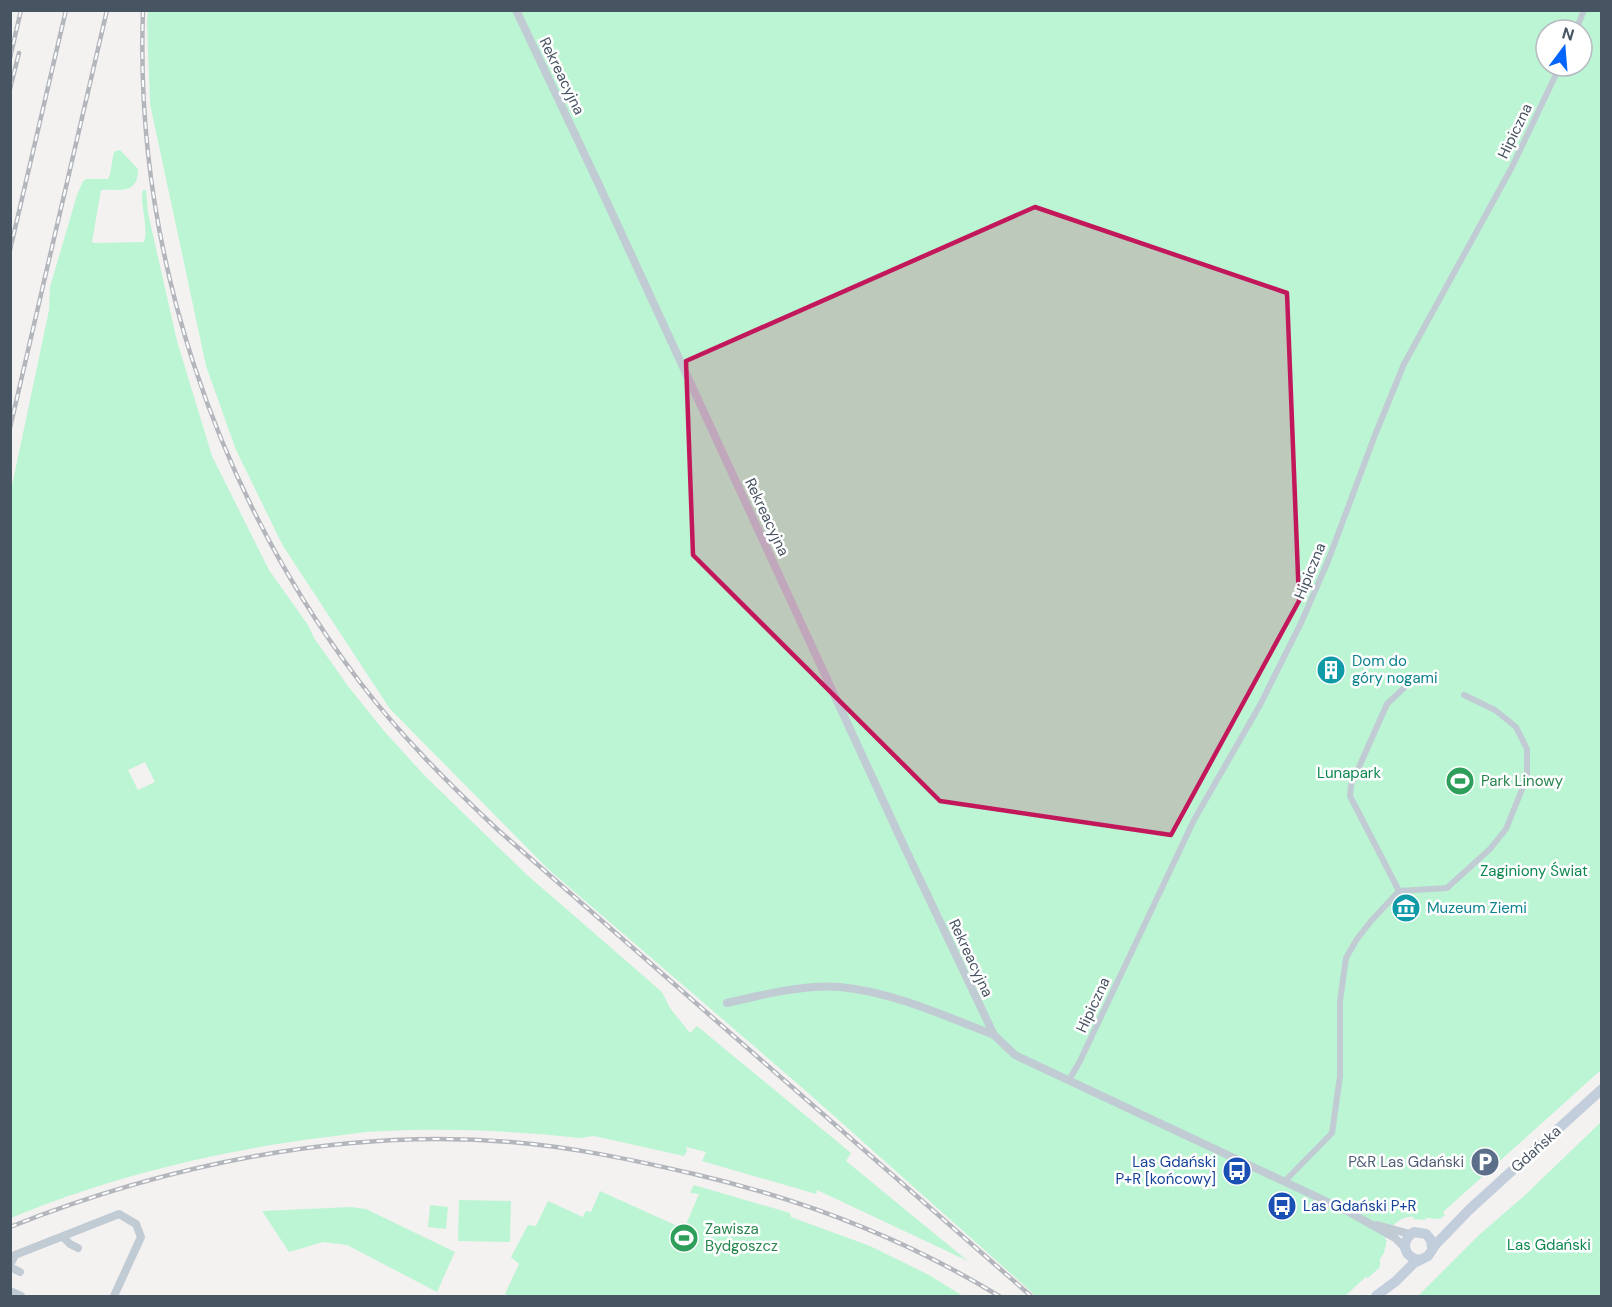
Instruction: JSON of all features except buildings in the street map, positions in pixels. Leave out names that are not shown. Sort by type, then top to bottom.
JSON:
[{"type":"main road","name":"Gdańska","points":[[1432,1248],[1470,1209],[1602,1089]]},
{"type":"main road","name":"Gdańska","points":[[1426,1234],[1438,1231],[1470,1209]]},
{"type":"main road","points":[[1418,1232],[1426,1234],[1431,1240],[1432,1248],[1428,1256],[1419,1260],[1378,1294],[1403,1264],[1406,1240],[1410,1234],[1418,1232]]},
{"type":"main road","points":[[1405,1250],[1411,1258],[1419,1260]]},
{"type":"street","name":"Rekreacyjna","points":[[516,10],[994,1035],[1015,1055],[1370,1223],[1410,1234]]},
{"type":"street","name":"Hipiczna","points":[[1070,1080],[1194,820],[1260,705],[1302,623],[1404,363],[1512,167],[1554,78]]},
{"type":"street","points":[[1399,891],[1350,796],[1352,785],[1387,704],[1408,684]]},
{"type":"street","points":[[1284,1182],[1332,1133],[1340,1076],[1340,1000],[1346,958],[1371,921],[1399,891],[1447,888],[1490,849],[1506,829],[1527,777],[1527,749],[1516,728],[1495,710],[1464,695]]},
{"type":"street","name":"Rekreacyjna","points":[[727,1003],[787,990],[839,987],[870,992],[922,1007],[994,1035]]},
{"type":"street","points":[[20,1272],[10,1266],[15,1255],[119,1214],[136,1224],[141,1237],[114,1296]]},
{"type":"street","name":"Rekreacyjna","points":[[1370,1223],[1405,1250]]},
{"type":"street","points":[[63,1237],[78,1248]]},
{"type":"street","points":[[10,1291],[21,1296]]},
{"type":"highlighted area","points":[[1035,207],[1287,293],[1299,601],[1171,835],[940,801],[693,555],[686,361]]},
{"type":"green space","points":[[148,11],[1601,11],[1601,1070],[1443,1212],[1445,1215],[1440,1219],[1425,1218],[1426,1220],[1409,1217],[1396,1223],[1385,1240],[1387,1240],[1380,1259],[1380,1267],[1345,1296],[1036,1296],[806,1091],[548,869],[390,709],[283,546],[236,450],[206,366],[150,104]]},
{"type":"green space","points":[[120,150],[138,169],[137,177],[135,183],[127,189],[101,190],[92,242],[144,242],[142,196],[143,190],[146,190],[148,213],[177,341],[212,456],[269,570],[348,686],[384,731],[425,776],[526,874],[662,992],[670,1008],[690,1033],[697,1026],[851,1153],[846,1161],[968,1261],[817,1190],[816,1194],[702,1161],[706,1152],[686,1147],[687,1151],[684,1156],[594,1136],[580,1138],[483,1131],[371,1132],[247,1149],[126,1178],[48,1203],[11,1218],[10,495],[49,310],[50,287],[77,195],[86,179],[108,179],[115,151]],"holes":[[[145,762],[155,782],[138,790],[128,770]]]},
{"type":"green space","name":"Las Gdański","points":[[1601,1122],[1601,1296],[1418,1296],[1479,1235],[1524,1196]]},
{"type":"green space","name":"Zawisza Bydgoszcz","points":[[694,1185],[790,1213],[791,1217],[870,1246],[929,1275],[963,1296],[511,1296],[505,1294],[519,1264],[511,1257],[528,1225],[536,1226],[548,1201],[583,1217],[586,1211],[591,1212],[600,1191],[684,1229],[699,1194],[690,1193]]},
{"type":"green space","points":[[459,1200],[511,1201],[510,1242],[458,1241]]},
{"type":"green space","points":[[430,1205],[448,1207],[446,1229],[428,1227]]},
{"type":"green space","points":[[351,1207],[366,1209],[455,1252],[437,1292],[347,1245],[323,1242],[289,1252],[262,1211]]},
{"type":"railway","points":[[10,58],[21,10]]},
{"type":"railway","points":[[10,250],[66,10]]},
{"type":"railway","points":[[10,428],[107,10]]},
{"type":"railway","points":[[143,10],[144,100],[153,189],[169,277],[194,364],[225,448],[263,529],[308,607],[359,681],[425,758],[498,830],[1031,1296]]},
{"type":"railway","points":[[10,89],[19,53]]},
{"type":"railway","points":[[10,1227],[130,1186],[193,1169],[256,1156],[320,1146],[384,1141],[448,1139],[511,1142],[626,1159],[774,1195],[889,1239],[963,1275],[999,1296]]},
{"type":"place","name":"Dom do góry nogami","points":[[1331,670]]},
{"type":"place","name":"Park Linowy","points":[[1460,781]]},
{"type":"place","name":"Muzeum Ziemi","points":[[1406,908]]},
{"type":"place","name":"P&R Las Gdański","points":[[1485,1162]]},
{"type":"place","name":"Las Gdański P+R [końcowy]","points":[[1237,1171]]},
{"type":"place","name":"Las Gdański P+R","points":[[1282,1206]]},
{"type":"place","name":"Zawisza Bydgoszcz","points":[[684,1238]]},
{"type":"park label","name":"Lunapark","points":[[1349,773]]},
{"type":"park label","name":"Zaginiony Świat","points":[[1534,871]]}]
